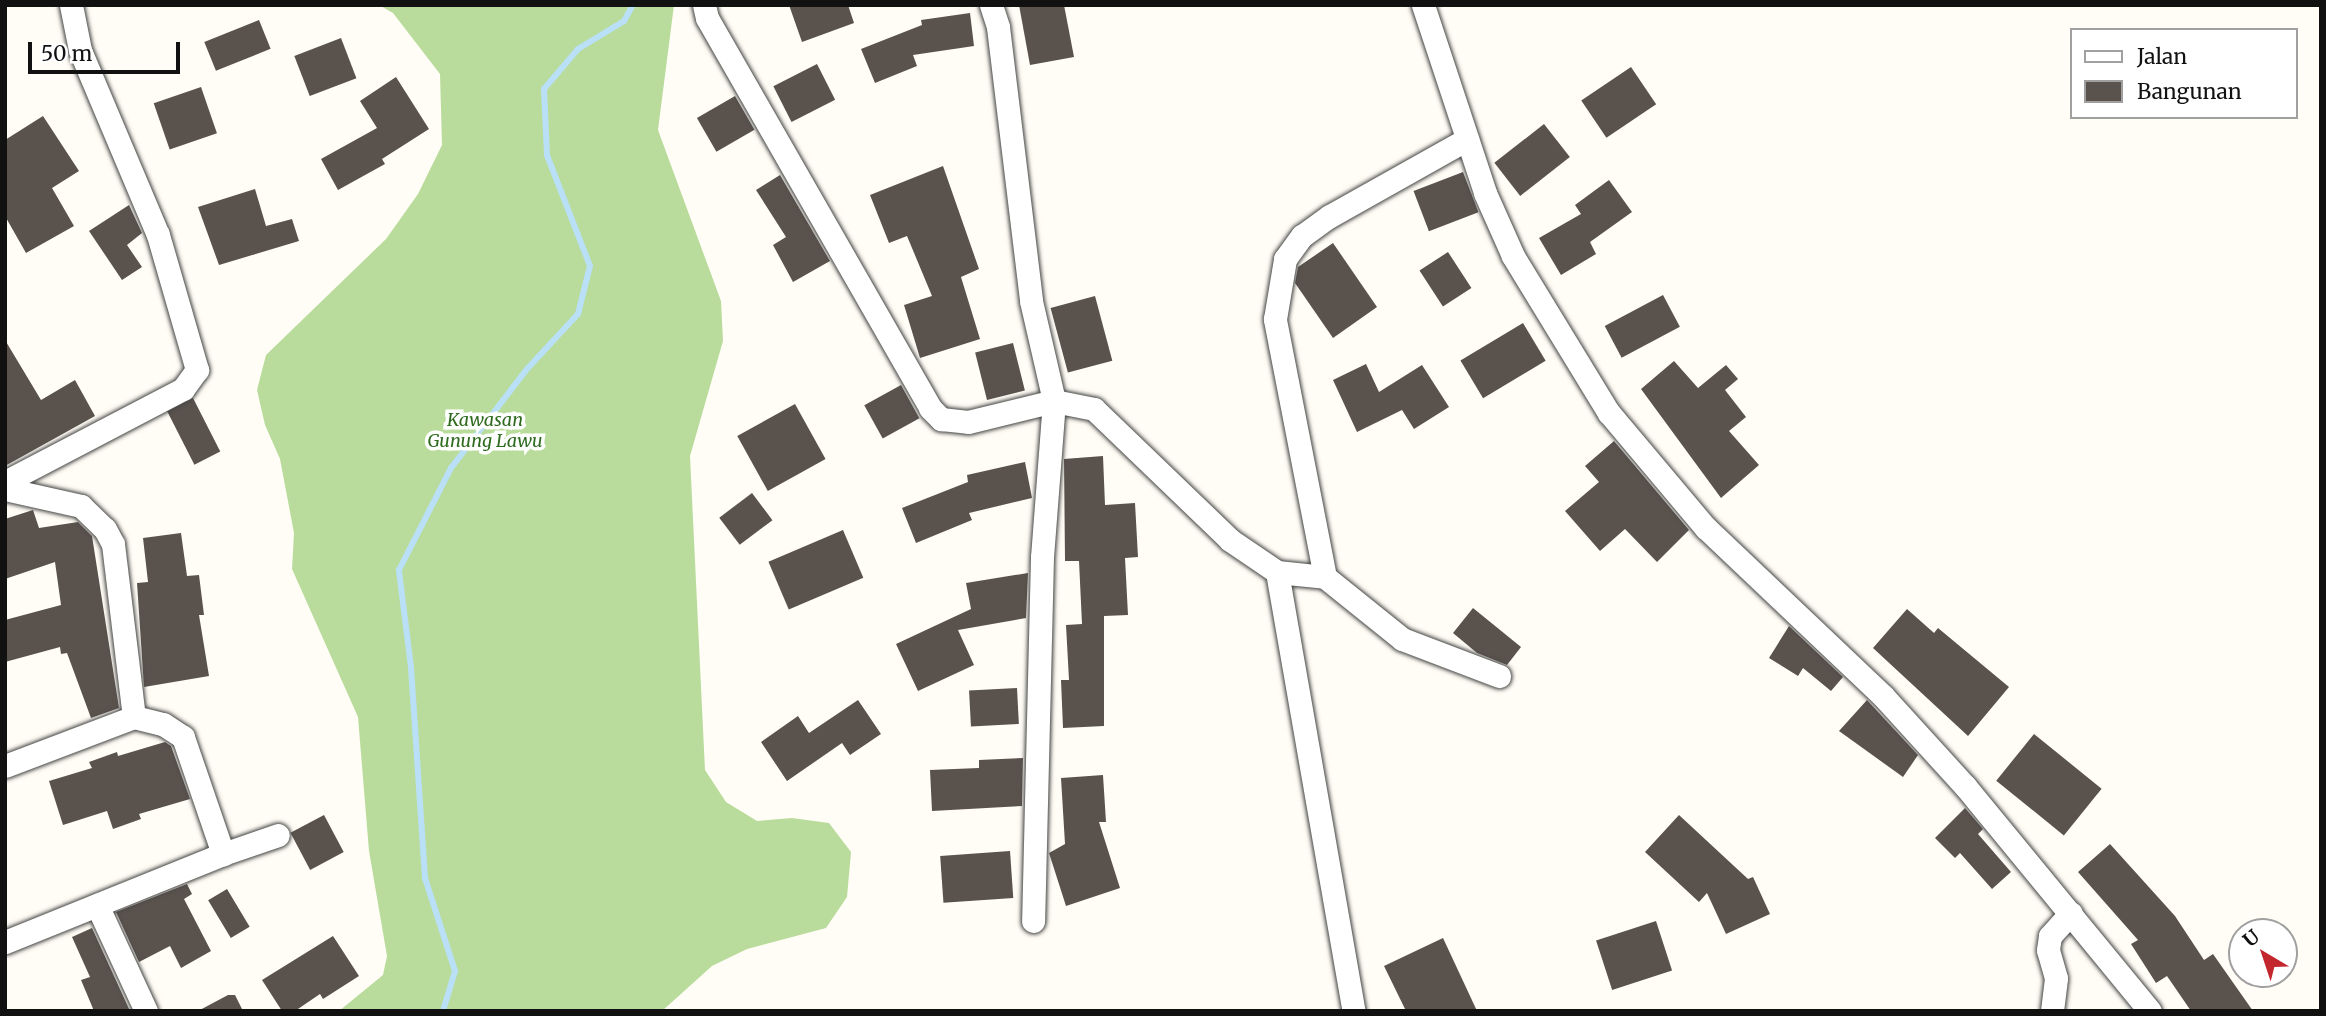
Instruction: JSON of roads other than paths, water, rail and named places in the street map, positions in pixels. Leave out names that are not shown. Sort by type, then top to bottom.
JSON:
[{"type":"street","points":[[5,482],[183,389],[197,370],[158,235],[80,50],[71,5]]},
{"type":"street","points":[[704,5],[707,18],[930,408],[954,423],[1055,401],[1094,409],[1230,540],[1277,572],[1325,577],[1402,639],[1499,676]]},
{"type":"street","points":[[991,5],[998,27],[1031,301],[1055,401],[1042,557],[1033,920]]},
{"type":"street","points":[[1423,5],[1467,139],[1513,256],[1609,413],[1706,528],[1883,696],[2071,913],[2150,1011]]},
{"type":"street","points":[[1325,577],[1275,319],[1284,259],[1302,236],[1330,216],[1467,139]]},
{"type":"street","points":[[5,489],[81,506],[105,528],[113,544],[134,717]]},
{"type":"street","points":[[1277,572],[1354,1011]]},
{"type":"street","points":[[5,766],[134,717],[174,729],[183,737],[223,854]]},
{"type":"street","points":[[5,942],[223,854],[278,835]]},
{"type":"street","points":[[97,905],[146,1011]]},
{"type":"street","points":[[2052,1011],[2056,978],[2048,950],[2050,936],[2071,913]]},
{"type":"waterway","points":[[443,1011],[455,971],[425,878],[411,667],[399,570],[451,468],[527,369],[578,314],[590,266],[547,155],[544,89],[578,49],[624,21],[633,5]]},
{"type":"park label","name":"Kawasan Gunung Lawu","points":[[485,431]]}]
